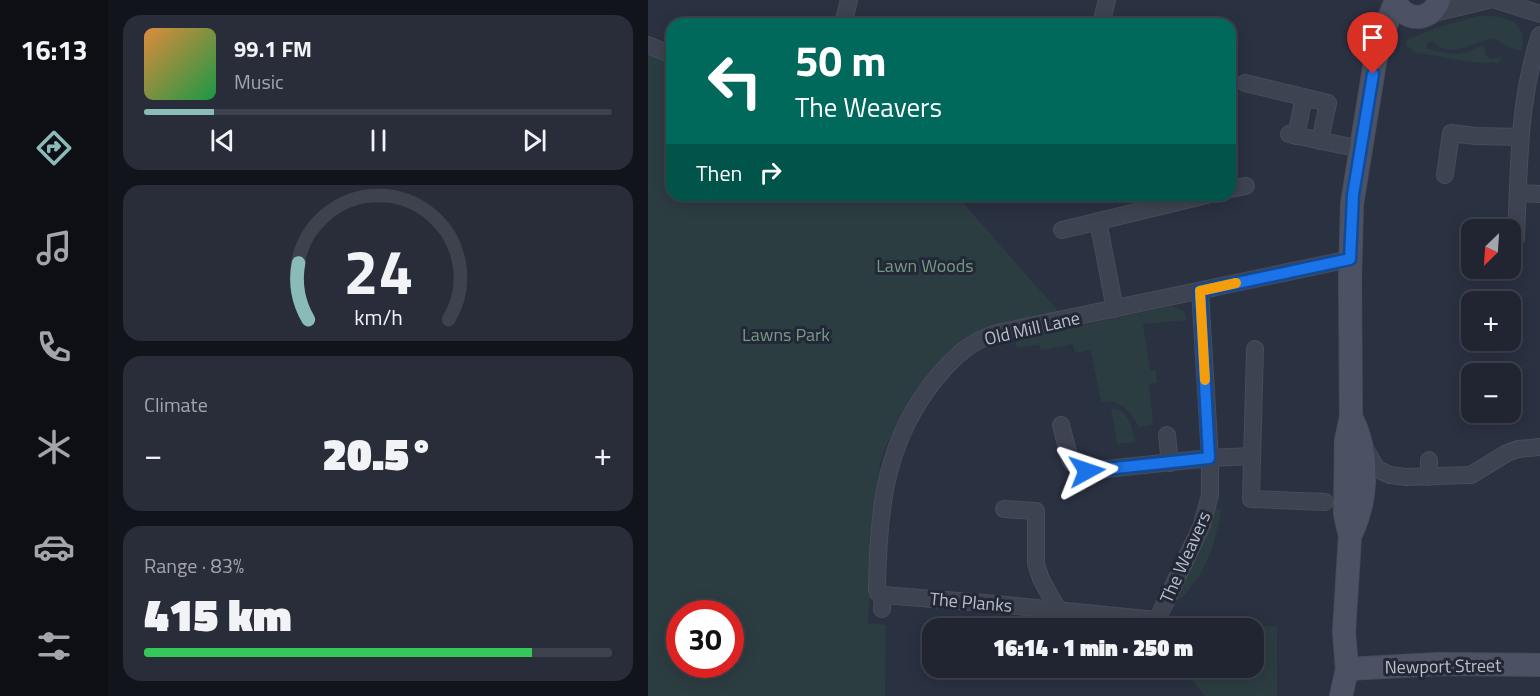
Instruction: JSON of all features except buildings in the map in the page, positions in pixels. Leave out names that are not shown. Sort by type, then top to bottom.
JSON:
[{"type":"main road","points":[[1395,1],[1405,14],[1430,10]]},
{"type":"main road","points":[[1341,696],[1347,669],[1344,633],[1350,536],[1345,514],[1347,430],[1351,417],[1350,259],[1353,204],[1360,149],[1381,38],[1395,1]]},
{"type":"main road","points":[[1379,49],[1397,30],[1430,10]]},
{"type":"main road","points":[[1350,536],[1359,513],[1362,495],[1362,445],[1351,417]]},
{"type":"main road","name":"Newport Street","points":[[1347,669],[1438,664],[1540,665]]},
{"type":"street","points":[[844,18],[849,0]]},
{"type":"street","points":[[1102,18],[1107,0]]},
{"type":"street","points":[[1430,10],[1489,0]]},
{"type":"street","points":[[1496,0],[1540,14]]},
{"type":"street","points":[[1517,219],[1520,137],[1533,99],[1534,53],[1540,35]]},
{"type":"street","points":[[648,45],[666,52]]},
{"type":"street","points":[[1245,84],[1328,103],[1320,141]]},
{"type":"street","points":[[1304,97],[1292,135],[1360,149]]},
{"type":"street","points":[[1445,174],[1451,133],[1520,137]]},
{"type":"street","points":[[1518,194],[1540,194]]},
{"type":"street","points":[[1062,230],[1182,201]]},
{"type":"street","points":[[1098,221],[1115,309]]},
{"type":"street","name":"Old Mill Lane","points":[[883,602],[877,591],[877,585],[880,520],[887,478],[904,427],[932,383],[964,348],[986,337],[1350,259]]},
{"type":"street","name":"The Weavers","points":[[1162,618],[1194,544],[1210,495],[1200,291]]},
{"type":"street","points":[[1255,348],[1251,499],[1325,502]]},
{"type":"street","points":[[1061,425],[1070,460],[1073,465],[1082,470],[1252,456]]},
{"type":"street","points":[[1167,435],[1170,463]]},
{"type":"street","points":[[1362,445],[1374,465],[1383,472],[1400,477],[1429,469],[1471,475],[1506,453],[1518,449],[1540,447]]},
{"type":"street","points":[[1004,509],[1036,511],[1037,569],[1058,609]]},
{"type":"street","name":"The Planks","points":[[883,602],[1058,609],[1119,618]]},
{"type":"green space","points":[[1478,16],[1505,18],[1518,25],[1523,40],[1522,51],[1508,47],[1495,38],[1455,50],[1440,47],[1432,41],[1426,44],[1426,48],[1429,49],[1456,53],[1465,53],[1484,46],[1486,55],[1491,59],[1503,57],[1499,63],[1469,62],[1414,52],[1406,44],[1407,40],[1433,29]]},
{"type":"green space","name":"Lawns Park","points":[[648,53],[666,60],[666,201],[961,201],[1059,312],[935,368],[913,393],[885,448],[880,463],[868,623],[886,625],[885,696],[648,696]]},
{"type":"green space","points":[[1172,306],[1184,311],[1187,320],[1143,324],[1150,371],[1156,370],[1157,383],[1149,384],[1153,424],[1139,427],[1124,407],[1114,402],[1101,402],[1091,350],[1075,353],[1073,344],[1041,350],[1039,344],[1017,348],[1015,339]]},
{"type":"green space","points":[[1111,408],[1122,412],[1129,420],[1135,442],[1117,444]]},
{"type":"green space","points":[[1215,508],[1221,510],[1207,562],[1186,593],[1175,601],[1197,556]]},
{"type":"green space","points":[[1264,626],[1277,626],[1277,696],[1205,696],[1190,678],[1264,678]]},
{"type":"slow traffic","points":[[1205,380],[1200,291],[1236,283]]},
{"type":"route","points":[[1087,471],[1209,458],[1200,291],[1350,259],[1353,195],[1373,74]]},
{"type":"park label","name":"Lawn Woods","points":[[925,265]]}]
